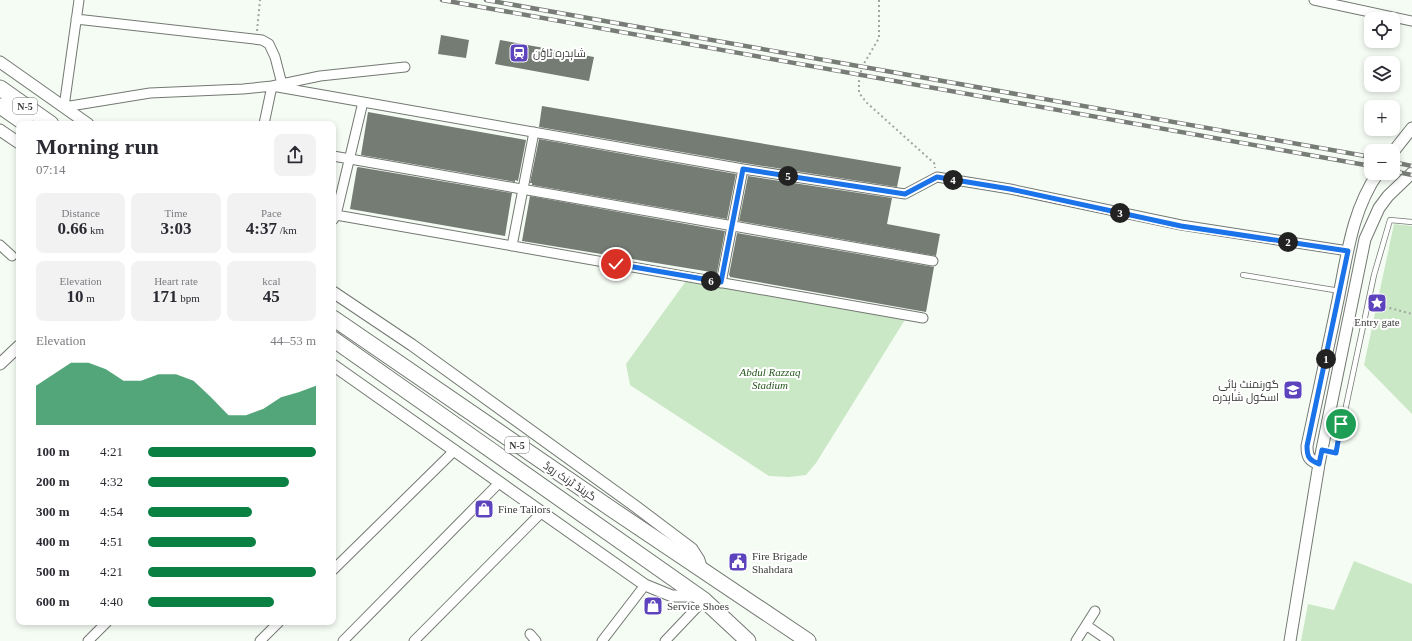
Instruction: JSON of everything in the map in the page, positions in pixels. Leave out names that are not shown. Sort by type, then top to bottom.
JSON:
[{"type":"highway","name":"N-5","points":[[0,88],[47,121]]},
{"type":"highway","name":"N-5","points":[[0,106],[22,121]]},
{"type":"highway","name":"گرینڈ ٹرنک روڈ","points":[[336,320],[808,641]]},
{"type":"highway","name":"گرینڈ ٹرنک روڈ","points":[[336,341],[701,598],[748,641]]},
{"type":"street","points":[[64,107],[79,0]]},
{"type":"street","points":[[1314,0],[1412,21]]},
{"type":"street","points":[[76,19],[262,40],[269,44],[275,58],[282,86]]},
{"type":"street","points":[[0,62],[84,121]]},
{"type":"street","points":[[282,86],[320,76],[405,67]]},
{"type":"street","points":[[265,121],[272,86]]},
{"type":"street","points":[[64,107],[150,93],[282,86],[363,102],[743,169],[905,194],[937,177],[1010,189],[1181,226],[1348,251]]},
{"type":"street","points":[[336,210],[363,102]]},
{"type":"street","points":[[1399,144],[1412,128]]},
{"type":"street","points":[[0,130],[16,141]]},
{"type":"street","points":[[512,246],[534,132]]},
{"type":"street","points":[[336,157],[933,262]]},
{"type":"street","points":[[721,282],[743,169]]},
{"type":"street","points":[[1290,641],[1319,464],[1366,239],[1379,208],[1388,196],[1412,173]]},
{"type":"street","points":[[1319,464],[1312,461],[1308,457],[1307,446],[1357,214],[1364,197],[1374,180]]},
{"type":"street","points":[[336,218],[512,246],[923,318]]},
{"type":"street","points":[[0,245],[12,256]]},
{"type":"street","points":[[336,294],[412,345],[635,506],[692,549],[699,560],[702,570]]},
{"type":"street","points":[[0,364],[16,349]]},
{"type":"street","points":[[336,367],[645,585],[672,596],[701,598]]},
{"type":"street","points":[[336,567],[455,450]]},
{"type":"street","points":[[343,641],[500,482]]},
{"type":"street","points":[[414,641],[542,512]]},
{"type":"street","points":[[602,641],[645,585]]},
{"type":"street","points":[[665,641],[701,598]]},
{"type":"street","points":[[1076,641],[1095,611]]},
{"type":"street","points":[[88,641],[104,625]]},
{"type":"street","points":[[260,641],[276,625]]},
{"type":"street","points":[[1086,625],[1109,641]]},
{"type":"lane","points":[[1322,450],[1336,453],[1374,275],[1390,220],[1412,222]]},
{"type":"lane","points":[[1243,275],[1340,291]]},
{"type":"path","points":[[256,40],[260,0]]},
{"type":"path","points":[[879,0],[879,38],[862,67],[859,81],[859,93],[867,103],[935,164],[937,177]]},
{"type":"path","points":[[1368,302],[1412,314]]},
{"type":"green space","points":[[1394,224],[1412,226],[1412,414],[1364,365]]},
{"type":"green space","name":"Abdul Razzaq Stadium","points":[[686,281],[906,318],[816,463],[806,475],[789,477],[769,476],[630,385],[626,364]]},
{"type":"green space","points":[[1354,561],[1412,584],[1412,641],[1301,641],[1308,604],[1334,610]]},
{"type":"building","points":[[441,35],[469,40],[466,58],[438,54]]},
{"type":"building","points":[[500,40],[594,57],[589,81],[495,64]]},
{"type":"building","points":[[542,106],[901,167],[897,187],[744,163],[539,127]]},
{"type":"building","points":[[368,112],[526,140],[518,181],[515,180],[515,182],[361,155]]},
{"type":"building","points":[[539,139],[736,174],[727,219],[532,185],[532,183],[530,183]]},
{"type":"building","points":[[358,167],[512,193],[505,236],[350,209]]},
{"type":"building","points":[[748,176],[892,198],[887,224],[940,234],[936,256],[739,221]]},
{"type":"building","points":[[530,196],[725,231],[717,273],[522,241]]},
{"type":"building","points":[[737,233],[934,267],[926,312],[730,277],[729,275]]},
{"type":"railway","points":[[442,0],[1364,165]]},
{"type":"railway","points":[[486,0],[1364,156]]},
{"type":"railway","points":[[1400,163],[1412,166]]},
{"type":"railway","points":[[1400,172],[1412,175]]},
{"type":"place","name":"شاہدرہ ٹاؤن","points":[[519,53]]},
{"type":"place","name":"Entry gate","points":[[1377,303]]},
{"type":"place","name":"گورنمنٹ ہائی اسکول شاہدرہ","points":[[1293,390]]},
{"type":"place","name":"Fine Tailors","points":[[484,509]]},
{"type":"place","name":"Fire Brigade Shahdara","points":[[738,562]]},
{"type":"place","name":"Service Shoes","points":[[653,606]]},
{"type":"route","points":[[616,264],[721,282],[743,169],[905,194],[937,177],[1010,189],[1181,226],[1348,251],[1307,446],[1308,457],[1312,461],[1319,464],[1322,450],[1336,453],[1341,424]]}]
